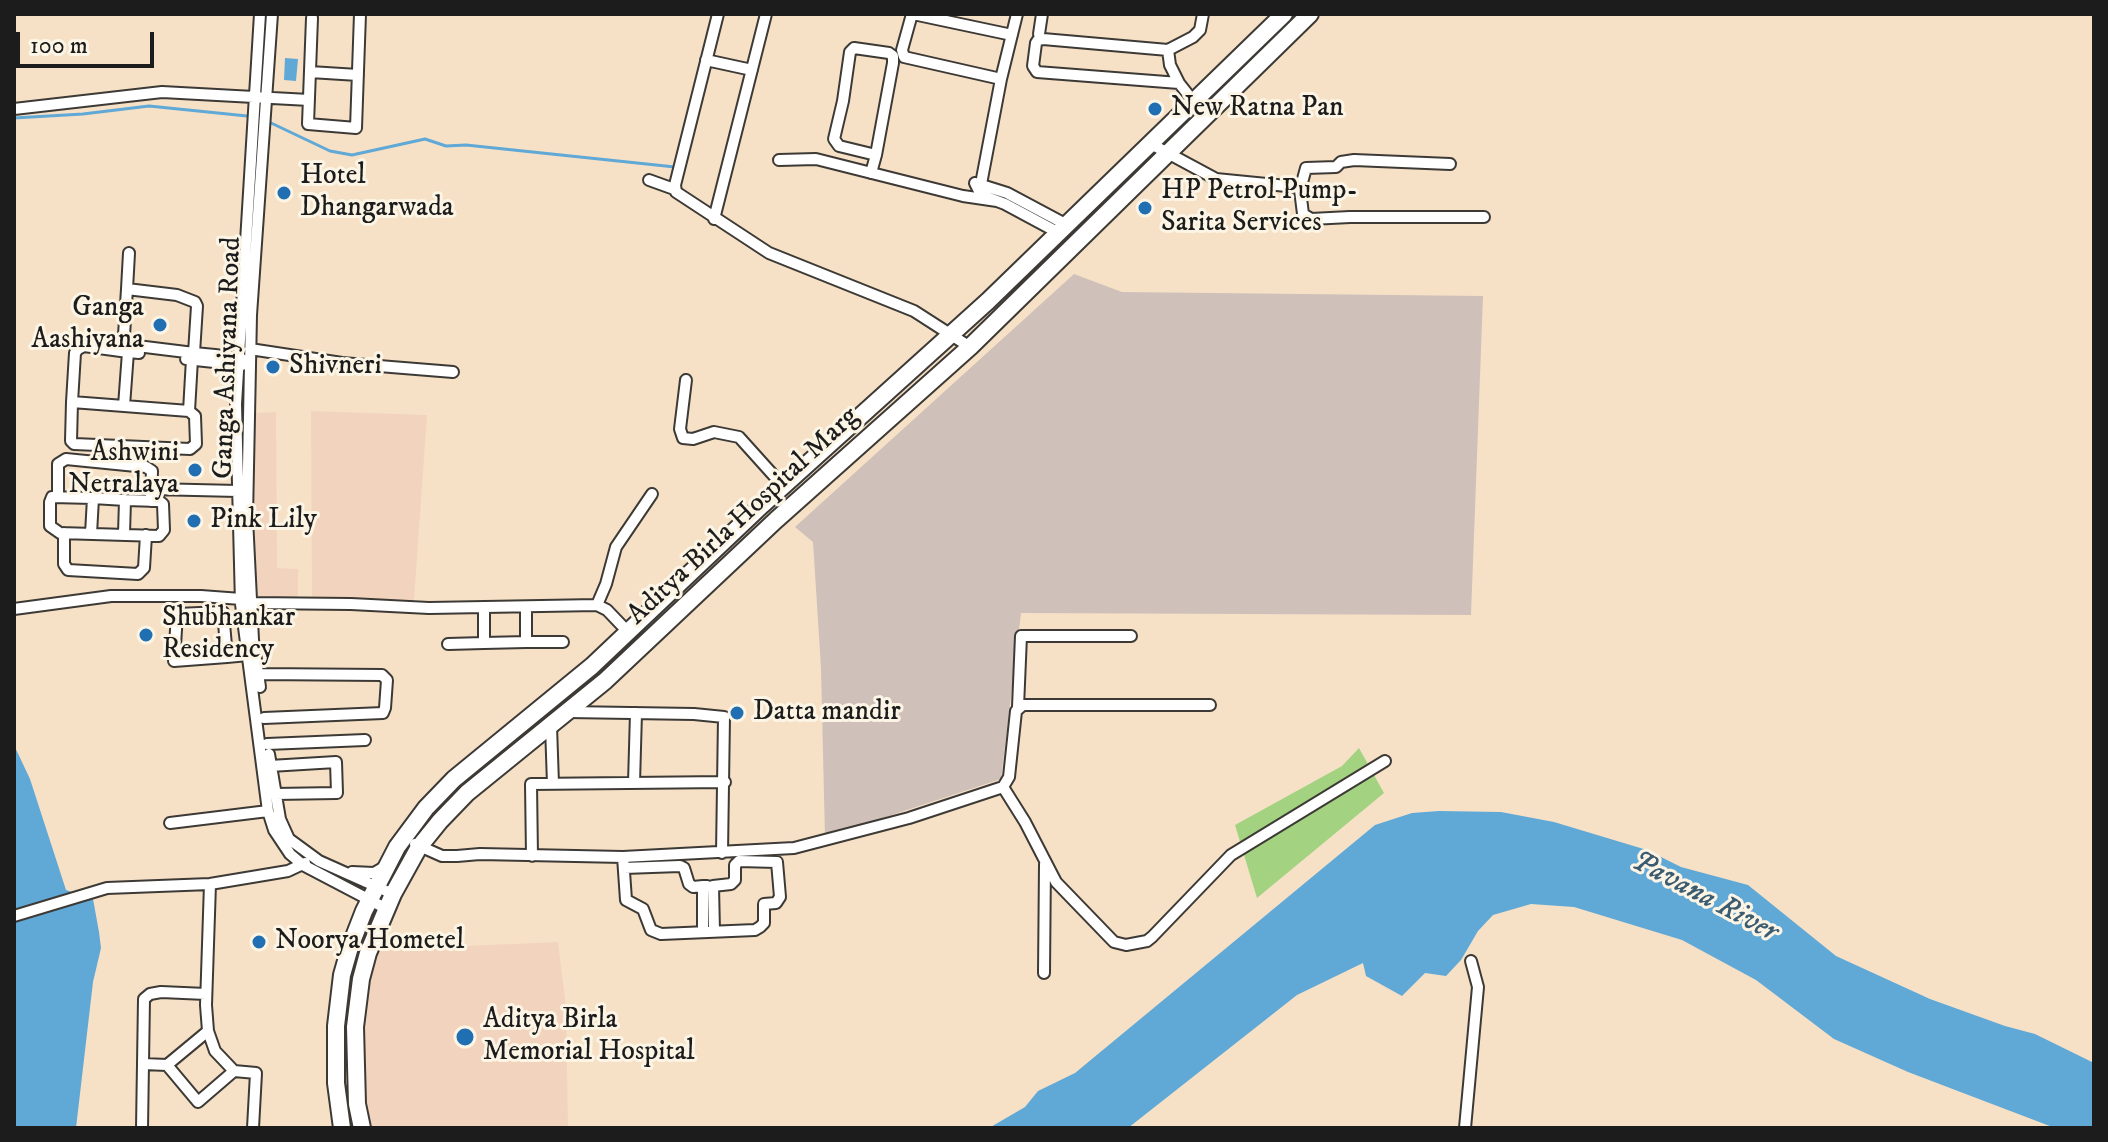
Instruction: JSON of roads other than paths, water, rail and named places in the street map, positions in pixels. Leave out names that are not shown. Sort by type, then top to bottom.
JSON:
[{"type":"main road","name":"Aditya Birla Hospital Marg","points":[[342,1128],[336,1083],[338,1002],[350,947],[403,837],[426,808],[454,779],[629,633],[762,505],[950,336],[1284,14]]},
{"type":"main road","name":"Aditya Birla Hospital Marg","points":[[362,1128],[356,1082],[357,1004],[368,953],[419,847],[467,793],[568,712],[970,347],[1310,14]]},
{"type":"main road","points":[[869,410],[883,424]]},
{"type":"main road","points":[[762,505],[776,520]]},
{"type":"street","points":[[260,14],[238,491],[248,655],[268,811],[278,838],[303,865],[390,902]]},
{"type":"street","name":"Ganga Ashiyana Road","points":[[272,14],[245,359],[246,601],[270,766],[286,834],[312,857],[342,871],[374,894]]},
{"type":"street","points":[[312,18],[308,124],[356,128],[360,14]]},
{"type":"street","points":[[674,189],[718,14]]},
{"type":"street","points":[[714,219],[766,14]]},
{"type":"street","points":[[1001,79],[904,57],[902,50],[913,14],[1012,35]]},
{"type":"street","points":[[1017,14],[981,184],[975,183],[981,195],[999,196],[1063,229]]},
{"type":"street","points":[[1039,34],[1042,14]]},
{"type":"street","points":[[1179,83],[1037,72],[1033,66],[1038,40],[1168,50],[1200,30],[1203,14]]},
{"type":"street","points":[[871,173],[876,155],[893,56],[854,48],[850,52],[834,139],[839,146],[876,155]]},
{"type":"street","points":[[1168,50],[1170,65],[1194,102]]},
{"type":"street","points":[[706,60],[752,70]]},
{"type":"street","points":[[310,72],[358,75]]},
{"type":"street","points":[[14,109],[162,92],[309,100]]},
{"type":"street","points":[[1151,144],[1216,179],[1293,185],[1300,190]]},
{"type":"street","points":[[779,160],[806,158],[971,198],[999,196]]},
{"type":"street","points":[[1450,164],[1354,160],[1341,162],[1336,167],[1306,168],[1300,190],[1303,214],[1311,219],[1484,217]]},
{"type":"street","points":[[649,180],[674,189],[678,196],[769,253],[914,311],[970,347]]},
{"type":"street","points":[[129,253],[125,342],[193,356]]},
{"type":"street","points":[[127,289],[177,295],[195,302],[189,411]]},
{"type":"street","points":[[72,402],[189,411],[195,416],[196,444],[190,449],[74,444],[70,434],[75,353],[78,349],[84,346],[128,352],[453,372]]},
{"type":"street","points":[[124,406],[128,352]]},
{"type":"street","points":[[686,380],[680,429],[683,438],[693,439],[714,432],[739,437],[784,487]]},
{"type":"street","points":[[58,496],[58,464],[66,459],[146,467],[152,471],[152,495]]},
{"type":"street","points":[[152,495],[163,504],[164,530],[159,536],[64,533],[54,531],[50,526],[52,497],[125,500],[152,495],[238,491]]},
{"type":"street","points":[[597,605],[616,547],[652,494]]},
{"type":"street","points":[[91,534],[93,498]]},
{"type":"street","points":[[124,534],[125,500]]},
{"type":"street","points":[[64,533],[64,564],[68,570],[138,574],[144,568],[146,535]]},
{"type":"street","points":[[14,609],[111,596],[201,596],[246,601],[429,608],[597,605],[607,610],[629,633]]},
{"type":"street","points":[[484,607],[484,643]]},
{"type":"street","points":[[526,607],[526,642]]},
{"type":"street","points":[[227,657],[223,612],[177,614],[174,661],[227,657],[248,655]]},
{"type":"street","points":[[624,862],[794,848],[909,818],[1003,787],[1009,777],[1018,707],[1021,636],[1131,636]]},
{"type":"street","points":[[448,644],[563,642]]},
{"type":"street","points":[[258,674],[382,675],[387,680],[383,713],[264,718]]},
{"type":"street","points":[[556,696],[568,712],[724,717],[722,853]]},
{"type":"street","points":[[1018,707],[1210,705]]},
{"type":"street","points":[[634,783],[636,713]]},
{"type":"street","points":[[551,726],[553,784]]},
{"type":"street","points":[[267,744],[365,740]]},
{"type":"street","points":[[1003,787],[1056,882],[1114,942],[1126,945],[1147,941],[1231,855],[1385,761]]},
{"type":"street","points":[[270,766],[336,762],[337,793],[275,794]]},
{"type":"street","points":[[532,856],[531,784],[725,782]]},
{"type":"street","points":[[170,823],[268,811]]},
{"type":"street","points":[[403,837],[442,856],[532,856],[624,862],[680,866],[693,887],[731,884],[735,880],[735,865],[739,861],[777,862],[780,897],[776,903],[762,906],[764,923],[755,930],[661,934],[651,930],[643,909],[626,900],[624,862]]},
{"type":"street","points":[[14,916],[107,888],[210,884],[288,871],[312,857]]},
{"type":"street","points":[[1044,973],[1045,862]]},
{"type":"street","points":[[342,871],[374,873],[388,865]]},
{"type":"street","points":[[210,884],[206,994],[208,1031],[215,1051],[234,1071],[256,1073],[253,1128]]},
{"type":"street","points":[[708,886],[708,932]]},
{"type":"street","points":[[374,894],[390,902]]},
{"type":"street","points":[[1465,1128],[1478,987],[1471,961]]},
{"type":"street","points":[[142,1128],[144,999],[161,992],[206,994]]},
{"type":"street","points":[[143,1064],[167,1065],[208,1031]]},
{"type":"street","points":[[167,1065],[198,1102],[234,1071]]},
{"type":"water","points":[[285,58],[298,59],[296,81],[284,80]]},
{"type":"water","points":[[14,745],[30,779],[66,890],[93,899],[99,932],[101,948],[93,982],[76,1128],[14,1128]]},
{"type":"water","name":"Pavana River","points":[[1501,812],[1554,822],[1647,850],[1681,867],[1748,885],[1836,956],[1930,999],[2035,1034],[2094,1063],[2094,1128],[2055,1128],[1908,1072],[1834,1039],[1756,980],[1682,940],[1574,907],[1531,904],[1493,915],[1446,976],[1425,973],[1402,996],[1366,976],[1363,963],[1297,995],[1128,1128],[989,1128],[1025,1107],[1038,1091],[1075,1073],[1375,825],[1412,813]]},
{"type":"waterway","points":[[14,118],[149,106],[247,116]]},
{"type":"waterway","points":[[269,122],[330,151],[352,155],[425,139],[446,146],[466,145],[675,167]]},
{"type":"place","name":"New Ratna Pan","points":[[1155,109]]},
{"type":"place","name":"Hotel Dhangarwada","points":[[284,193]]},
{"type":"place","name":"HP Petrol Pump- Sarita Services","points":[[1145,208]]},
{"type":"place","name":"Ganga Aashiyana","points":[[160,325]]},
{"type":"place","name":"Shivneri","points":[[273,367]]},
{"type":"place","name":"Ashwini Netralaya","points":[[195,470]]},
{"type":"place","name":"Pink Lily","points":[[194,521]]},
{"type":"place","name":"Shubhankar Residency","points":[[146,635]]},
{"type":"place","name":"Datta mandir","points":[[737,713]]},
{"type":"place","name":"Noorya Hometel","points":[[259,942]]},
{"type":"place","name":"Aditya Birla Memorial Hospital","points":[[465,1037]]}]
